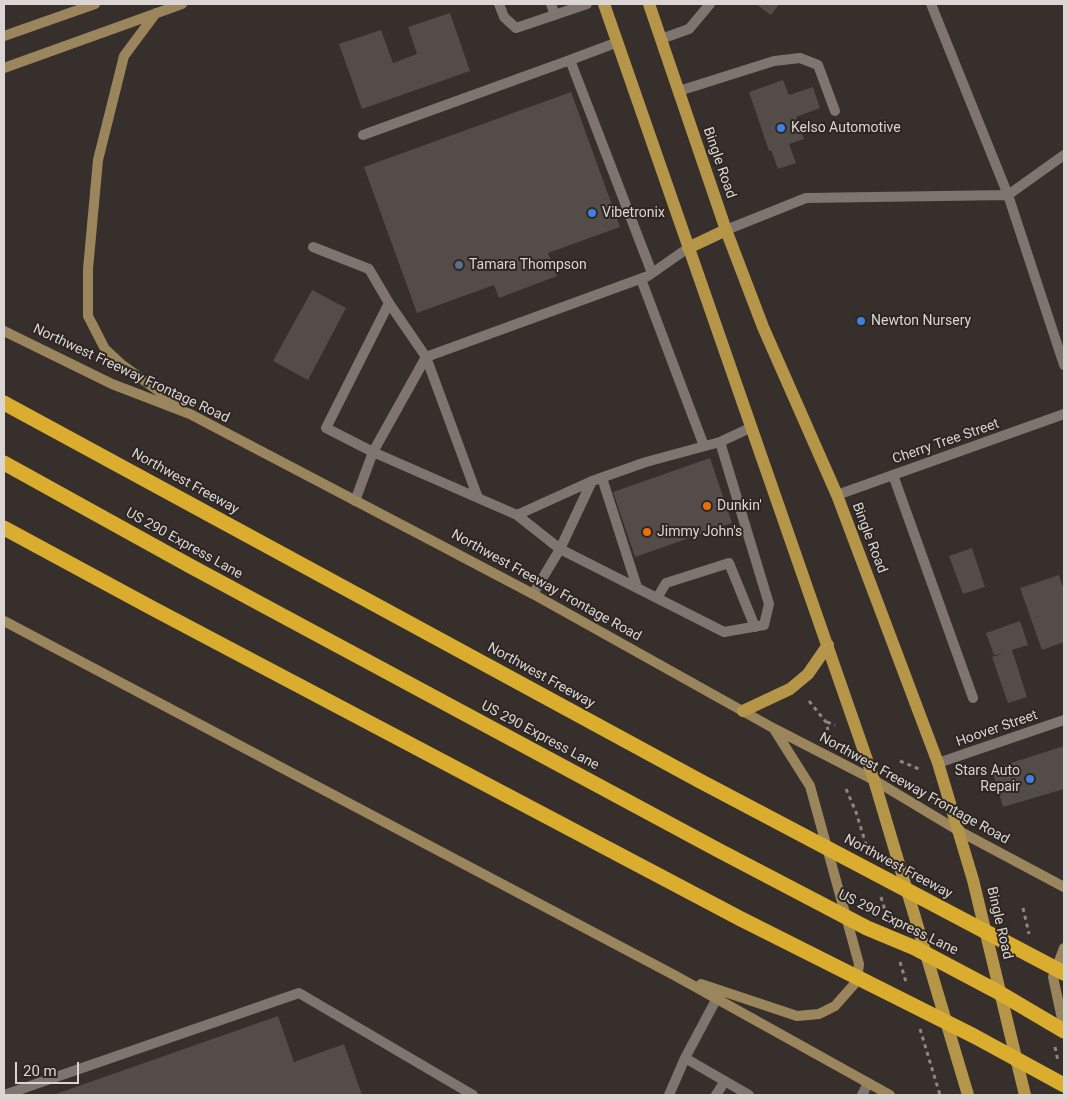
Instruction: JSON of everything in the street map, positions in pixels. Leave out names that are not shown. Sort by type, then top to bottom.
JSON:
[{"type":"highway","name":"Northwest Freeway","points":[[4,403],[700,781],[1064,973]]},
{"type":"highway","name":"US 290 Express Lane","points":[[4,463],[192,568],[718,850],[867,928],[915,948],[1064,1029]]},
{"type":"highway","points":[[4,528],[741,919],[974,1036],[1064,1085]]},
{"type":"main road","points":[[4,36],[95,4]]},
{"type":"main road","points":[[4,68],[182,4]]},
{"type":"main road","points":[[604,4],[874,780],[968,1095]]},
{"type":"main road","name":"Bingle Road","points":[[649,4],[726,230],[764,327],[837,494],[938,763],[973,880],[1025,1095]]},
{"type":"main road","points":[[156,13],[124,56],[98,160],[88,269],[88,316],[106,349],[121,364],[190,414]]},
{"type":"main road","points":[[688,248],[726,230]]},
{"type":"main road","name":"Northwest Freeway Frontage Road","points":[[4,331],[112,384],[190,414],[533,594],[773,728],[874,780],[959,831],[1064,887]]},
{"type":"main road","points":[[4,621],[717,998],[890,1095]]},
{"type":"main road","points":[[743,711],[790,689],[808,674],[828,645]]},
{"type":"main road","points":[[674,975],[797,1016],[819,1014],[835,1006],[857,981],[859,964],[810,786],[773,728]]},
{"type":"main road","points":[[1064,948],[1053,977],[1064,1029]]},
{"type":"street","points":[[499,4],[504,17],[516,28],[588,4]]},
{"type":"street","points":[[551,4],[555,15]]},
{"type":"street","points":[[661,39],[689,29],[710,4]]},
{"type":"street","points":[[933,5],[1008,195],[1064,361]]},
{"type":"street","points":[[363,135],[618,42]]},
{"type":"street","points":[[679,91],[774,60],[800,58],[818,65],[835,111]]},
{"type":"street","points":[[570,60],[652,273]]},
{"type":"street","points":[[726,230],[806,198],[1008,195],[1064,155]]},
{"type":"street","points":[[313,248],[369,269],[426,358],[478,498]]},
{"type":"street","points":[[354,501],[373,452],[426,358],[641,279],[688,248]]},
{"type":"street","points":[[641,279],[704,446]]},
{"type":"street","points":[[389,303],[326,428],[373,452],[517,515],[560,548],[724,632],[759,626]]},
{"type":"street","name":"Cherry Tree Street","points":[[837,494],[1064,414]]},
{"type":"street","points":[[517,515],[597,479],[646,462],[720,442],[752,427]]},
{"type":"street","points":[[720,442],[769,604],[759,626]]},
{"type":"street","points":[[893,475],[973,698]]},
{"type":"street","points":[[533,594],[597,479]]},
{"type":"street","points":[[597,479],[637,587]]},
{"type":"street","points":[[657,598],[666,583],[729,563],[759,626]]},
{"type":"street","name":"Hoover Street","points":[[938,763],[1064,720]]},
{"type":"street","points":[[4,1095],[299,993],[473,1095]]},
{"type":"street","points":[[669,1095],[685,1058],[717,998]]},
{"type":"street","points":[[685,1058],[749,1095]]},
{"type":"street","points":[[716,1095],[725,1081]]},
{"type":"street","points":[[862,1095],[868,1083]]},
{"type":"path","points":[[809,701],[826,722],[828,730]]},
{"type":"path","points":[[826,722],[835,726]]},
{"type":"path","points":[[900,760],[919,769]]},
{"type":"path","points":[[932,1069],[940,1095]]},
{"type":"building","points":[[756,4],[779,4],[771,15]]},
{"type":"building","points":[[450,13],[470,71],[362,109],[339,44],[381,30],[393,63],[417,54],[408,27]]},
{"type":"building","name":"Kelso Automotive","points":[[783,80],[789,95],[813,87],[820,108],[796,117],[804,139],[789,144],[796,163],[778,169],[771,150],[769,151],[749,92]]},
{"type":"building","points":[[571,92],[620,227],[548,253],[557,276],[499,298],[494,285],[417,313],[364,167]]},
{"type":"building","points":[[312,290],[346,308],[308,380],[273,361]]},
{"type":"building","points":[[710,458],[732,523],[635,557],[613,492]]},
{"type":"building","points":[[972,548],[985,587],[963,594],[949,556]]},
{"type":"building","points":[[1059,575],[1064,591],[1064,642],[1042,650],[1020,588]]},
{"type":"building","points":[[1020,621],[1028,645],[1012,650],[1027,697],[1008,703],[992,657],[1004,653],[994,655],[986,633]]},
{"type":"building","name":"Stars Auto Repair","points":[[1064,746],[1064,789],[1003,807],[992,769]]},
{"type":"building","points":[[278,1016],[294,1062],[344,1044],[362,1095],[53,1095]]},
{"type":"place","name":"Kelso Automotive","points":[[781,128]]},
{"type":"place","name":"Vibetronix","points":[[592,213]]},
{"type":"place","name":"Tamara Thompson","points":[[459,265]]},
{"type":"place","name":"Newton Nursery","points":[[861,321]]},
{"type":"place","name":"Dunkin'","points":[[707,506]]},
{"type":"place","name":"Jimmy John's","points":[[647,532]]},
{"type":"place","name":"Stars Auto Repair","points":[[1030,779]]}]
